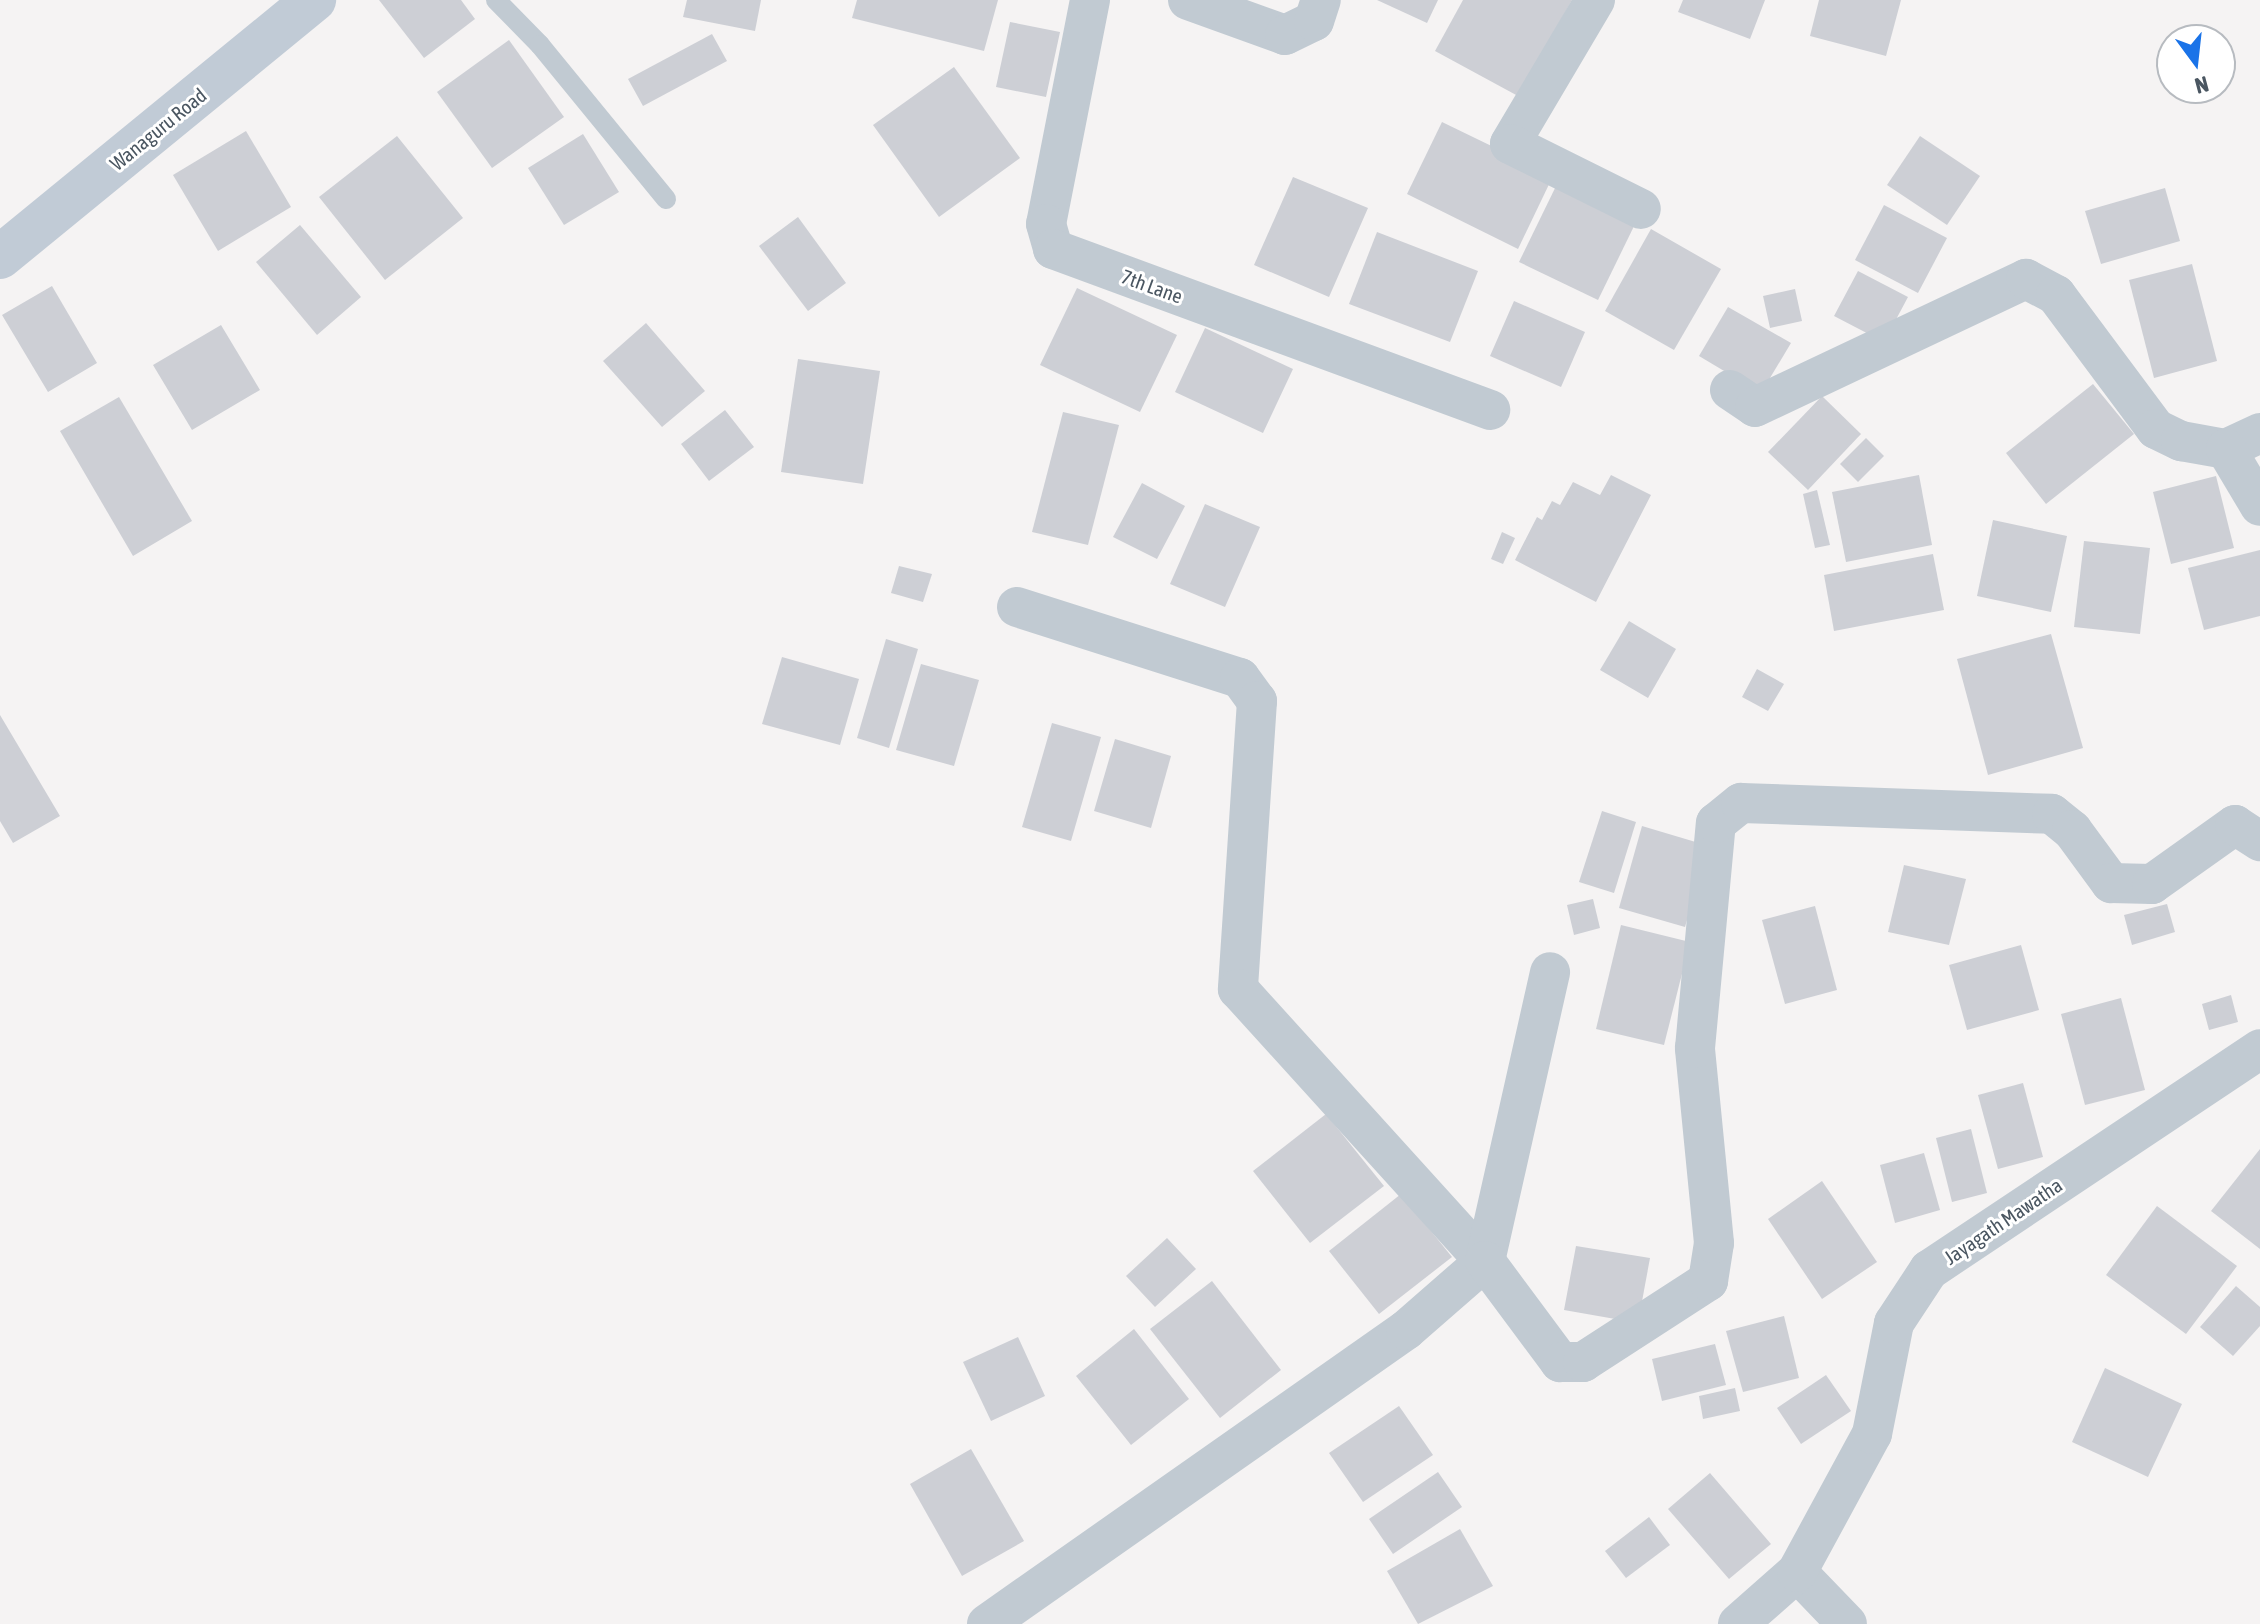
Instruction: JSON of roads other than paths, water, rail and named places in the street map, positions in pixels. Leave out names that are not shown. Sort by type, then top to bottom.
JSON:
[{"type":"street","name":"Wanaguru Road","points":[[0,257],[314,0]]},
{"type":"street","name":"7th Lane","points":[[1090,0],[1046,224],[1053,249],[1490,410]]},
{"type":"street","points":[[1188,0],[1285,35],[1314,21],[1321,0]]},
{"type":"street","points":[[1595,0],[1510,144],[1641,209]]},
{"type":"street","points":[[1730,390],[1755,407],[2026,279],[2056,295],[2156,429],[2181,441],[2243,441],[2260,506]]},
{"type":"street","points":[[1017,607],[1240,678],[1257,701],[1238,989],[1485,1261],[1560,1362],[1583,1362],[1708,1281],[1714,1243],[1695,1048],[1716,823],[1741,803],[2052,814],[2072,830],[2111,883],[2152,884],[2252,823]]},
{"type":"street","points":[[987,1624],[1406,1330],[1485,1261],[1550,972]]},
{"type":"street","name":"Jayagath Mawatha","points":[[1738,1624],[1797,1572],[1872,1434],[1894,1323],[1929,1270],[2260,1049]]},
{"type":"street","points":[[1797,1572],[1847,1624]]},
{"type":"lane","points":[[496,0],[540,45],[666,199]]}]
